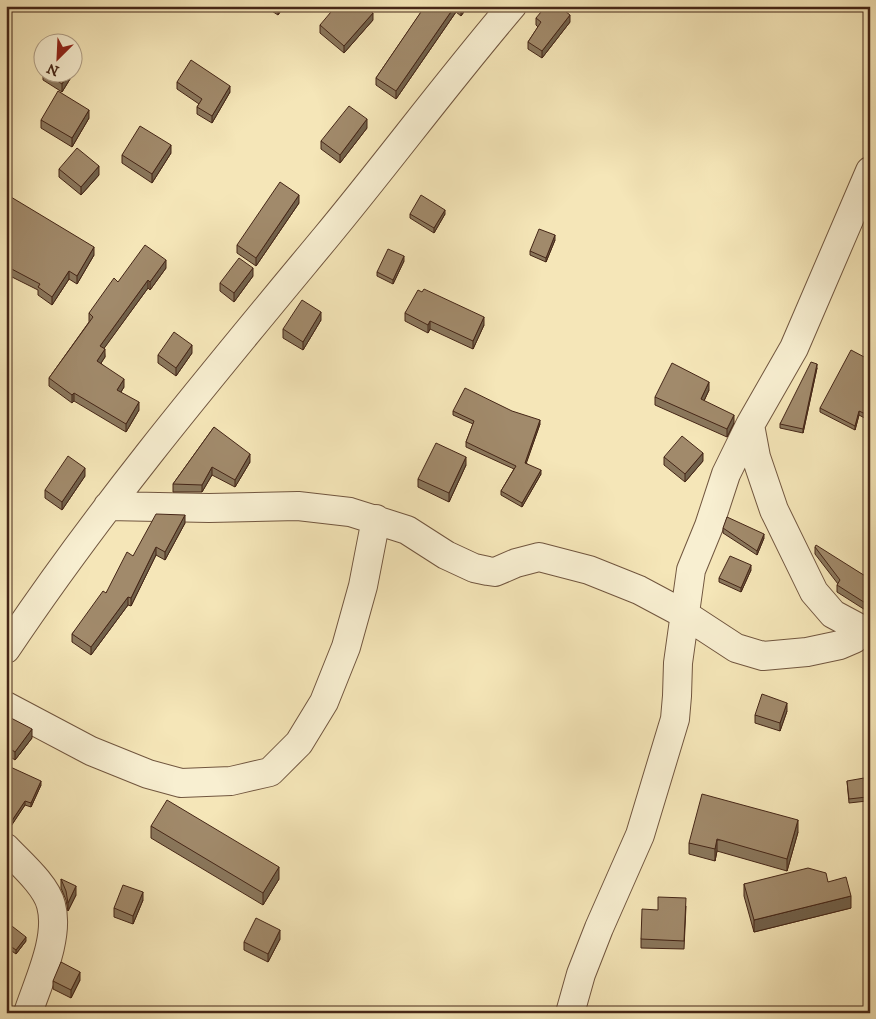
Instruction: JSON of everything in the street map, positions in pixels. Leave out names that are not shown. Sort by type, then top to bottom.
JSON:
[{"type":"street","points":[[6,649],[108,506],[217,368],[328,235],[512,6]]},
{"type":"street","points":[[570,1013],[581,974],[599,928],[640,835],[674,719],[678,696],[678,663],[690,570],[709,526],[726,474],[750,425],[794,348],[831,266],[870,171]]},
{"type":"street","points":[[108,506],[209,508],[298,506],[350,512],[407,530],[446,555],[474,568],[495,572],[516,563],[540,557],[589,570],[639,590],[684,614],[736,648],[763,656],[807,652],[854,640],[865,629],[833,614],[814,592],[774,510],[756,457],[750,425]]},
{"type":"street","points":[[6,706],[91,751],[148,774],[181,783],[231,781],[270,772],[300,743],[324,702],[346,647],[363,586],[376,519]]},
{"type":"street","points":[[6,848],[38,883],[51,904],[54,927],[49,950],[28,1013]]},
{"type":"building","points":[[336,6],[363,6],[373,13],[344,46],[320,25]]},
{"type":"building","points":[[425,6],[455,6],[396,91],[376,78]]},
{"type":"building","points":[[546,6],[559,6],[570,15],[542,51],[528,42],[541,22],[536,18]]},
{"type":"building","points":[[191,60],[230,86],[212,116],[197,107],[202,99],[177,82]]},
{"type":"building","points":[[58,91],[89,110],[72,138],[41,120]]},
{"type":"building","points":[[349,106],[367,119],[340,155],[321,141]]},
{"type":"building","points":[[140,126],[171,145],[152,174],[122,155]]},
{"type":"building","points":[[77,148],[99,166],[81,187],[59,169]]},
{"type":"building","points":[[280,182],[299,195],[256,258],[237,245]]},
{"type":"building","points":[[6,194],[94,247],[77,276],[69,271],[52,297],[38,287],[40,284],[6,266]]},
{"type":"building","points":[[421,195],[445,210],[434,228],[410,214]]},
{"type":"building","points":[[539,229],[555,235],[546,258],[530,251]]},
{"type":"building","points":[[145,245],[166,260],[150,282],[148,280],[100,346],[105,349],[97,361],[124,379],[117,390],[139,402],[126,424],[74,393],[72,395],[49,378],[93,317],[89,313],[114,278],[118,282]]},
{"type":"building","points":[[388,249],[404,256],[393,280],[377,272]]},
{"type":"building","points":[[239,258],[253,268],[234,293],[220,283]]},
{"type":"building","points":[[424,289],[484,317],[473,341],[430,321],[428,325],[405,313],[418,290],[422,292]]},
{"type":"building","points":[[302,300],[321,312],[303,342],[283,329]]},
{"type":"building","points":[[174,332],[192,345],[176,368],[158,355]]},
{"type":"building","points":[[851,350],[868,359],[870,356],[870,416],[859,411],[855,426],[820,408]]},
{"type":"building","points":[[811,362],[817,364],[803,429],[780,424]]},
{"type":"building","points":[[672,363],[709,382],[701,399],[734,415],[727,429],[655,397]]},
{"type":"building","points":[[465,388],[512,411],[540,420],[525,463],[541,470],[522,503],[501,491],[516,466],[466,442],[474,421],[453,411]]},
{"type":"building","points":[[214,427],[250,454],[235,480],[212,467],[202,485],[173,484]]},
{"type":"building","points":[[682,436],[703,453],[685,474],[664,457]]},
{"type":"building","points":[[436,443],[466,457],[449,493],[418,479]]},
{"type":"building","points":[[68,456],[85,468],[62,502],[45,490]]},
{"type":"building","points":[[156,514],[185,515],[165,552],[156,547],[131,598],[128,597],[91,647],[72,634],[103,591],[106,593],[127,552],[133,556]]},
{"type":"building","points":[[727,517],[764,534],[757,551],[723,528]]},
{"type":"building","points":[[816,545],[870,579],[870,606],[837,585],[840,580],[815,547]]},
{"type":"building","points":[[730,556],[751,565],[741,588],[719,578]]},
{"type":"building","points":[[762,694],[787,703],[780,723],[755,715]]},
{"type":"building","points":[[11,718],[32,729],[15,752],[6,746],[6,725]]},
{"type":"building","points":[[6,765],[41,781],[31,803],[25,801],[11,822],[6,818]]},
{"type":"building","points":[[864,778],[867,797],[849,799],[847,781]]},
{"type":"building","points":[[702,794],[798,820],[787,859],[717,839],[715,849],[689,843]]},
{"type":"building","points":[[167,800],[279,867],[263,893],[151,826]]},
{"type":"building","points":[[808,868],[826,873],[828,882],[846,877],[851,896],[754,920],[744,884]]},
{"type":"building","points":[[61,879],[76,886],[68,903],[66,891]]},
{"type":"building","points":[[123,885],[143,892],[133,916],[114,908]]},
{"type":"building","points":[[658,897],[686,898],[684,941],[641,939],[642,909],[658,910]]},
{"type":"building","points":[[256,918],[280,930],[268,954],[244,942]]},
{"type":"building","points":[[8,923],[26,937],[16,950],[6,943],[6,926]]},
{"type":"building","points":[[61,962],[80,972],[71,990],[53,981]]},
{"type":"building","points":[[419,1008],[429,1013],[417,1013]]}]
